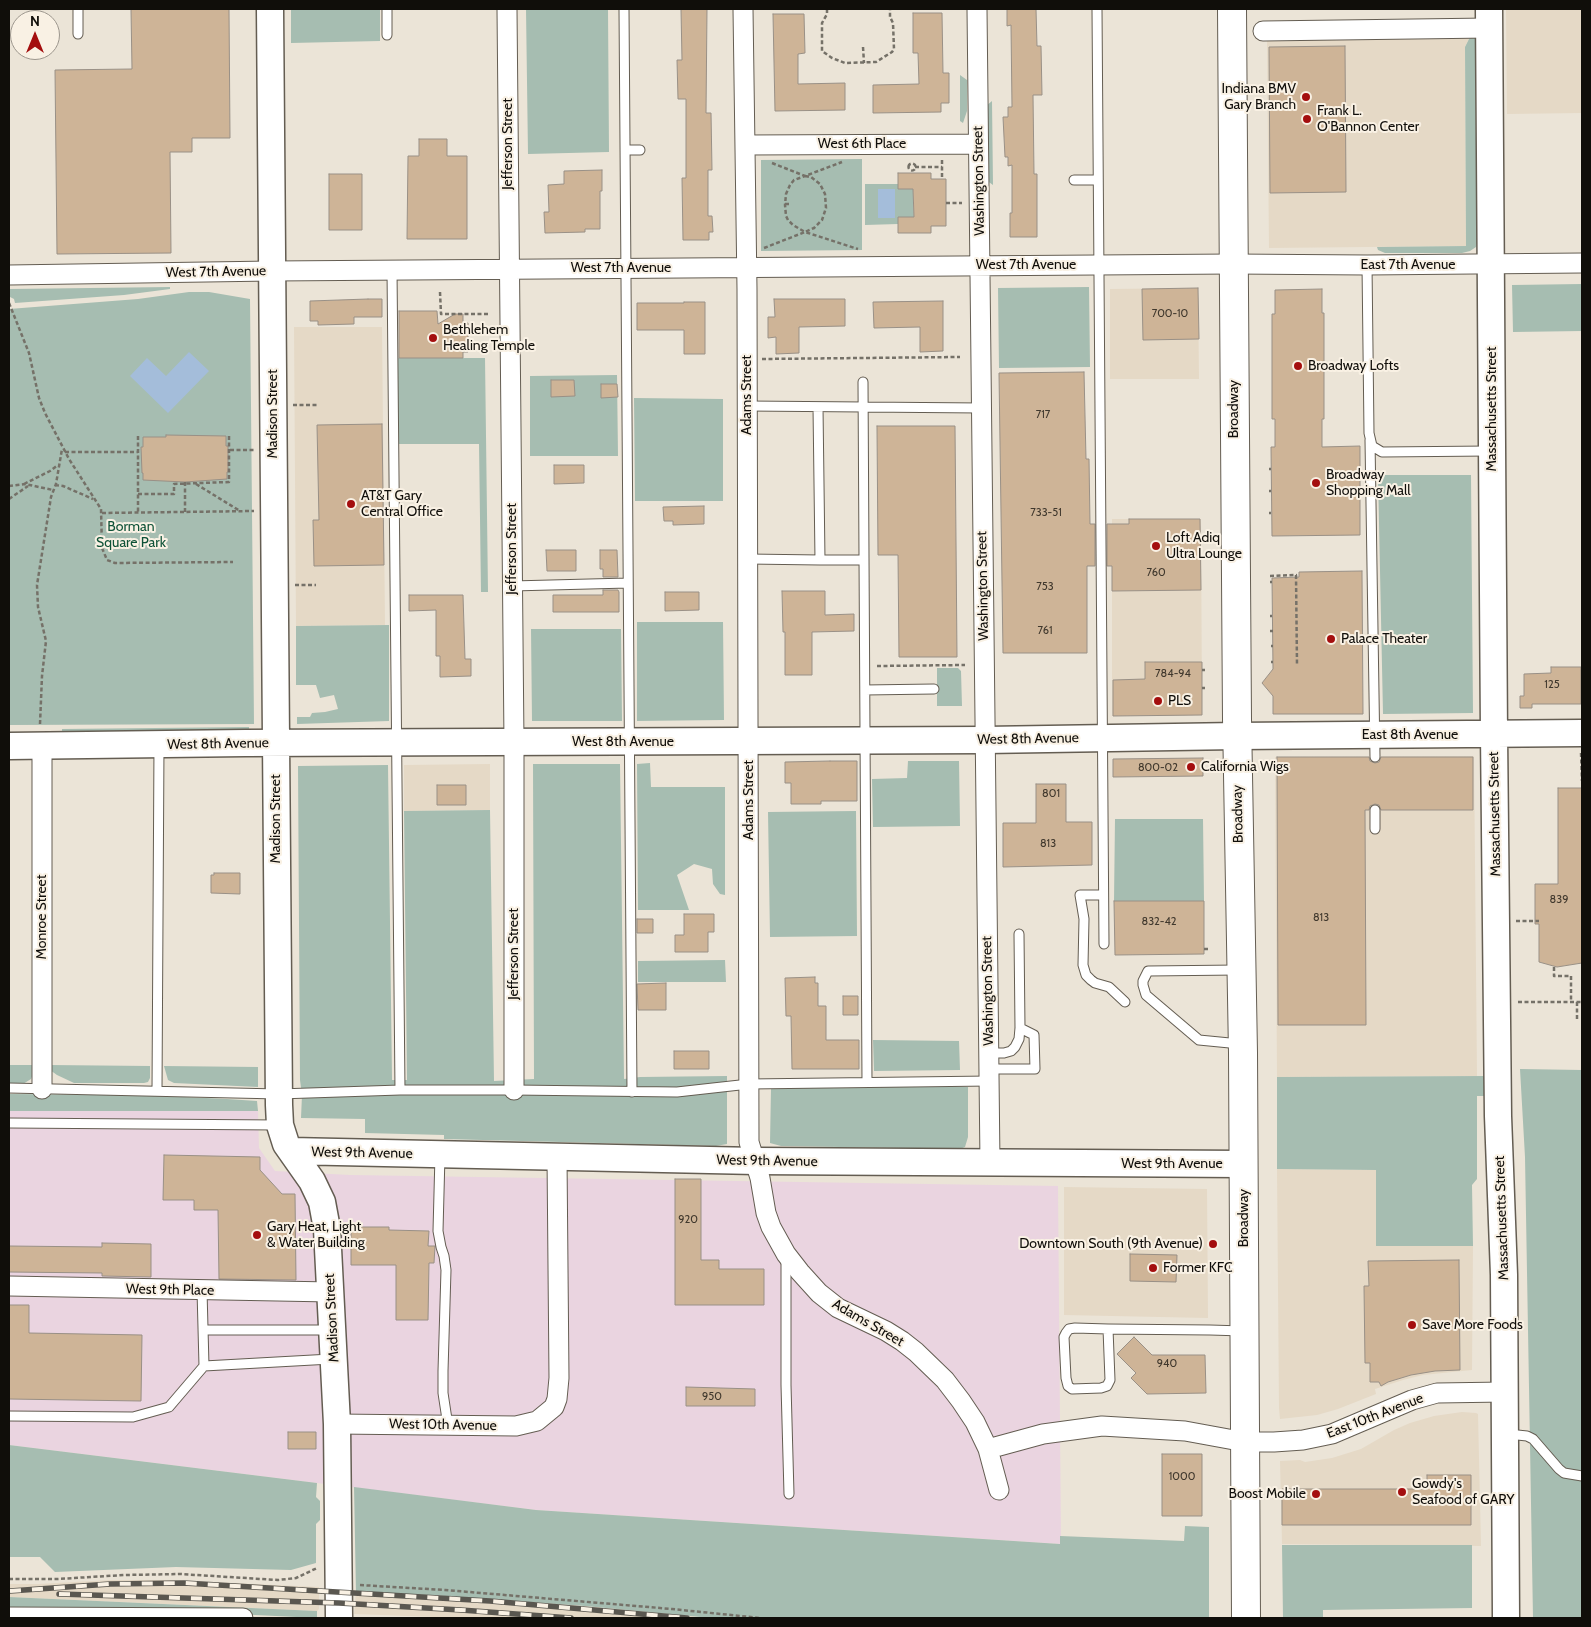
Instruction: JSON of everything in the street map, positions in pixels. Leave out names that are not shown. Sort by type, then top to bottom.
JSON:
[{"type":"main road","name":"Broadway","points":[[1232,9],[1246,1618]]},
{"type":"street","name":"Madison Street","points":[[270,9],[278,1094],[280,1125],[286,1144],[312,1181],[322,1202],[327,1229],[337,1424],[339,1618]]},
{"type":"street","name":"Jefferson Street","points":[[507,9],[514,742],[514,1090]]},
{"type":"street","name":"Adams Street","points":[[743,9],[746,145],[750,1142],[770,1227],[786,1254],[819,1292],[838,1308],[886,1331],[909,1346],[927,1362],[961,1401],[975,1422],[988,1449],[999,1490]]},
{"type":"street","name":"Washington Street","points":[[977,9],[990,1162]]},
{"type":"street","points":[[1264,31],[1489,18]]},
{"type":"street","name":"Massachusetts Street","points":[[1489,18],[1498,1116],[1504,1275],[1506,1618]]},
{"type":"street","name":"West 6th Place","points":[[746,145],[978,144]]},
{"type":"street","name":"East 7th Avenue","points":[[1233,264],[1582,263]]},
{"type":"street","name":"West 7th Avenue","points":[[9,276],[272,271],[1233,264]]},
{"type":"street","name":"East 8th Avenue","points":[[1237,736],[1375,746],[1494,734],[1582,742]]},
{"type":"street","name":"West 8th Avenue","points":[[9,746],[41,736],[159,744],[749,742],[1237,736]]},
{"type":"street","name":"Monroe Street","points":[[41,736],[42,1089]]},
{"type":"street","name":"West 9th Avenue","points":[[291,1152],[756,1161],[1243,1164]]},
{"type":"street","name":"West 10th Avenue","points":[[337,1424],[516,1426],[537,1421],[554,1407],[559,1388],[557,1157]]},
{"type":"street","name":"West 9th Place","points":[[9,1286],[331,1292]]},
{"type":"street","name":"East 10th Avenue","points":[[1245,1442],[1304,1440],[1332,1434],[1412,1400],[1437,1393],[1504,1392]]},
{"type":"street","points":[[988,1449],[1043,1434],[1102,1426],[1184,1431],[1245,1442]]},
{"type":"street","points":[[9,1618],[243,1618]]},
{"type":"lane","points":[[78,9],[78,34]]},
{"type":"lane","points":[[387,9],[387,35]]},
{"type":"lane","points":[[624,9],[632,1092]]},
{"type":"lane","points":[[1097,9],[1104,944]]},
{"type":"lane","points":[[625,150],[640,150]]},
{"type":"lane","points":[[1074,180],[1098,180]]},
{"type":"lane","points":[[1367,265],[1375,746]]},
{"type":"lane","points":[[392,270],[400,1090]]},
{"type":"lane","points":[[863,382],[867,1082]]},
{"type":"lane","points":[[747,406],[981,408]]},
{"type":"lane","points":[[818,407],[820,560]]},
{"type":"lane","points":[[1370,440],[1372,446],[1382,452],[1492,451]]},
{"type":"lane","points":[[748,559],[864,560]]},
{"type":"lane","points":[[512,586],[628,583]]},
{"type":"lane","points":[[865,690],[934,689]]},
{"type":"lane","points":[[158,1090],[159,744]]},
{"type":"lane","points":[[1375,810],[1375,829]]},
{"type":"lane","points":[[1103,895],[1080,895],[1084,919],[1083,965],[1086,974],[1091,980],[1109,987],[1125,1002]]},
{"type":"lane","points":[[989,1068],[1004,1053],[1011,1051],[1019,1039],[1019,934]]},
{"type":"lane","points":[[1241,970],[1148,971],[1143,980],[1143,985],[1146,995],[1199,1040],[1242,1044]]},
{"type":"lane","points":[[9,1088],[278,1094],[400,1090],[677,1092],[750,1084],[867,1082],[989,1068],[1035,1069],[1034,1035],[1020,1028]]},
{"type":"lane","points":[[9,1123],[280,1125]]},
{"type":"lane","points":[[440,1155],[438,1231],[446,1270],[443,1392],[448,1426]]},
{"type":"lane","points":[[786,1254],[787,1412],[790,1494]]},
{"type":"lane","points":[[9,1416],[134,1418],[169,1407],[204,1366],[202,1290]]},
{"type":"lane","points":[[1108,1329],[1110,1380],[1107,1386],[1072,1389],[1068,1386],[1066,1378],[1064,1337],[1070,1329],[1074,1328],[1244,1331]]},
{"type":"lane","points":[[202,1330],[333,1330]]},
{"type":"lane","points":[[204,1366],[334,1359]]},
{"type":"lane","points":[[1505,1433],[1533,1439],[1558,1469],[1564,1473],[1582,1476]]},
{"type":"path","points":[[827,9],[827,14],[822,23],[822,51],[832,58],[843,62],[864,63],[879,61],[893,51],[893,23],[890,9]]},
{"type":"path","points":[[863,47],[864,63]]},
{"type":"path","points":[[942,156],[942,179]]},
{"type":"path","points":[[849,160],[794,180],[786,194],[786,216],[793,225],[805,232],[861,250]]},
{"type":"path","points":[[760,249],[814,228],[822,220],[826,208],[820,184],[810,177],[768,162]]},
{"type":"path","points":[[915,167],[942,167]]},
{"type":"path","points":[[785,204],[791,204]]},
{"type":"path","points":[[440,292],[441,314],[488,314]]},
{"type":"path","points":[[9,303],[29,354],[42,407],[62,447],[101,509],[102,548],[105,557],[110,562],[233,562]]},
{"type":"path","points":[[761,359],[960,357]]},
{"type":"path","points":[[292,405],[317,405]]},
{"type":"path","points":[[138,494],[174,494],[174,484],[185,482],[229,482],[229,434]]},
{"type":"path","points":[[138,436],[138,513]]},
{"type":"path","points":[[41,736],[42,676],[46,641],[38,607],[37,585],[62,447]]},
{"type":"path","points":[[229,450],[255,450]]},
{"type":"path","points":[[65,452],[138,452]]},
{"type":"path","points":[[22,484],[50,471],[60,464]]},
{"type":"path","points":[[185,482],[185,512]]},
{"type":"path","points":[[194,483],[241,512]]},
{"type":"path","points":[[9,486],[22,484],[53,490]]},
{"type":"path","points":[[9,499],[30,485]]},
{"type":"path","points":[[55,485],[63,486],[95,500]]},
{"type":"path","points":[[102,514],[256,511]]},
{"type":"path","points":[[189,563],[189,568]]},
{"type":"path","points":[[1270,576],[1296,575],[1297,665]]},
{"type":"path","points":[[293,585],[316,585]]},
{"type":"path","points":[[873,666],[965,665]]},
{"type":"path","points":[[1582,742],[1582,781]]},
{"type":"path","points":[[1515,921],[1539,921]]},
{"type":"path","points":[[1204,949],[1209,949]]},
{"type":"path","points":[[1554,966],[1554,976],[1571,976],[1571,1002]]},
{"type":"path","points":[[1516,1002],[1582,1002]]},
{"type":"path","points":[[1577,1002],[1577,1021]]},
{"type":"path","points":[[9,1579],[180,1574],[278,1580],[303,1575],[338,1556]]},
{"type":"path","points":[[339,1584],[445,1590],[760,1618]]},
{"type":"shaded area","points":[[1506,9],[1582,9],[1582,113],[1507,114]]},
{"type":"shaded area","points":[[1470,37],[1465,47],[1466,246],[1269,248],[1267,39]]},
{"type":"shaded area","points":[[1198,288],[1199,379],[1110,379],[1110,289]]},
{"type":"shaded area","points":[[294,327],[382,327],[385,625],[296,626]]},
{"type":"shaded area","points":[[1112,519],[1201,519],[1202,715],[1112,716]]},
{"type":"shaded area","points":[[1474,756],[1477,1076],[1277,1077],[1275,757]]},
{"type":"shaded area","points":[[490,764],[490,810],[404,811],[404,765]]},
{"type":"shaded area","points":[[9,1111],[258,1111],[259,1148],[275,1171],[350,1175],[1058,1186],[1061,1544],[536,1510],[9,1445]]},
{"type":"shaded area","points":[[1277,1169],[1377,1170],[1376,1246],[1473,1246],[1472,1370],[1423,1375],[1403,1380],[1375,1389],[1376,1394],[1338,1409],[1317,1415],[1280,1419]]},
{"type":"shaded area","points":[[1064,1187],[1207,1189],[1208,1318],[1064,1315]]},
{"type":"shaded area","points":[[1462,1412],[1478,1414],[1481,1546],[1282,1544],[1280,1461],[1300,1460],[1305,1462],[1332,1458],[1361,1449],[1410,1423],[1434,1416]]},
{"type":"shaded area","points":[[164,1580],[319,1587],[319,1609],[317,1611],[9,1597],[9,1584]]},
{"type":"shaded area","points":[[356,1591],[585,1606],[711,1618],[461,1618],[354,1614]]},
{"type":"green space","points":[[291,9],[380,9],[380,41],[291,43]]},
{"type":"green space","points":[[526,9],[608,9],[609,152],[528,154]]},
{"type":"green space","points":[[1470,37],[1475,37],[1476,247],[1462,253],[1385,253],[1378,250],[1377,247],[1466,246],[1465,47]]},
{"type":"green space","points":[[960,75],[967,80],[967,111],[963,123],[960,121]]},
{"type":"green space","points":[[992,101],[993,185],[986,180],[986,106]]},
{"type":"green space","points":[[862,159],[862,250],[761,251],[761,160]]},
{"type":"green space","points":[[865,184],[898,184],[898,189],[913,189],[914,217],[898,217],[898,224],[865,225]]},
{"type":"green space","points":[[1582,284],[1582,331],[1513,332],[1512,285]]},
{"type":"green space","points":[[170,287],[170,289],[124,295],[15,303],[14,299],[10,297],[10,289]]},
{"type":"green space","points":[[1089,287],[1090,367],[999,368],[998,288]]},
{"type":"green space","name":"Borman Square Park","points":[[189,292],[209,292],[250,299],[254,724],[9,725],[9,309],[138,299]]},
{"type":"green space","points":[[398,358],[485,358],[488,592],[481,592],[479,444],[398,444]]},
{"type":"green space","points":[[617,375],[618,456],[530,456],[530,376]]},
{"type":"green space","points":[[634,398],[723,399],[723,501],[635,501]]},
{"type":"green space","points":[[1378,475],[1471,475],[1473,713],[1383,714]]},
{"type":"green space","points":[[637,622],[723,622],[724,720],[637,721]]},
{"type":"green space","points":[[389,625],[389,721],[297,724],[297,717],[310,717],[312,713],[338,709],[334,695],[320,698],[316,685],[296,685],[296,626]]},
{"type":"green space","points":[[531,629],[621,629],[622,721],[532,721]]},
{"type":"green space","points":[[937,668],[958,668],[961,671],[962,706],[937,706]]},
{"type":"green space","points":[[249,727],[249,732],[62,734],[62,729]]},
{"type":"green space","points":[[908,761],[959,761],[960,826],[873,827],[872,779],[907,778]]},
{"type":"green space","points":[[650,763],[651,787],[725,787],[725,895],[720,894],[713,884],[712,869],[694,864],[677,875],[689,910],[638,910],[637,764]]},
{"type":"green space","points":[[533,764],[620,764],[624,1079],[640,1077],[727,1076],[727,1144],[716,1146],[444,1139],[444,1135],[365,1133],[365,1119],[301,1118],[298,766],[388,765],[392,1080],[407,1080],[404,811],[490,810],[494,1081],[534,1079]]},
{"type":"green space","points":[[856,811],[857,936],[770,937],[768,812]]},
{"type":"green space","points":[[1115,819],[1203,819],[1204,901],[1114,901]]},
{"type":"green space","points":[[725,960],[726,982],[638,982],[638,961]]},
{"type":"green space","points":[[873,1040],[959,1041],[960,1070],[874,1071]]},
{"type":"green space","points":[[9,1065],[37,1065],[31,1079],[23,1084],[9,1084]]},
{"type":"green space","points":[[49,1065],[150,1066],[150,1078],[148,1082],[144,1083],[74,1083],[50,1070]]},
{"type":"green space","points":[[164,1066],[258,1067],[258,1087],[174,1083],[168,1080]]},
{"type":"green space","points":[[1520,1069],[1582,1070],[1582,1618],[1533,1618],[1525,1157]]},
{"type":"green space","points":[[1484,1076],[1484,1096],[1477,1096],[1477,1179],[1472,1185],[1473,1246],[1376,1246],[1376,1170],[1277,1169],[1277,1077]]},
{"type":"green space","points":[[968,1087],[968,1137],[965,1147],[960,1149],[781,1146],[770,1143],[771,1088]]},
{"type":"green space","points":[[9,1094],[143,1095],[257,1101],[258,1111],[9,1111]]},
{"type":"green space","points":[[9,1445],[317,1483],[316,1497],[320,1501],[320,1520],[316,1524],[316,1563],[291,1570],[176,1567],[55,1572],[40,1557],[9,1557]]},
{"type":"green space","points":[[354,1487],[536,1510],[1060,1544],[1060,1536],[1184,1541],[1185,1526],[1209,1527],[1209,1618],[711,1618],[585,1606],[431,1595],[356,1594]]},
{"type":"green space","points":[[1282,1545],[1472,1545],[1472,1608],[1323,1610],[1323,1618],[1283,1618]]},
{"type":"green space","points":[[9,1597],[317,1611],[317,1618],[235,1614],[9,1612]]},
{"type":"water","points":[[878,189],[895,189],[895,218],[878,218]]},
{"type":"water","points":[[189,352],[209,371],[168,413],[130,376],[147,358],[166,376]]},
{"type":"building","points":[[131,9],[229,9],[230,138],[192,138],[192,152],[170,152],[171,253],[57,254],[55,70],[132,69]]},
{"type":"building","points":[[681,9],[707,9],[706,113],[711,113],[712,170],[708,170],[708,216],[712,216],[713,232],[709,232],[709,240],[683,240],[682,178],[686,178],[686,99],[678,99],[677,60],[682,60]]},
{"type":"building","points":[[1007,9],[1036,9],[1037,46],[1041,46],[1042,95],[1033,95],[1034,174],[1037,174],[1037,237],[1010,237],[1012,165],[1008,166],[1008,157],[1005,157],[1003,117],[1008,117],[1008,107],[1012,107],[1011,25],[1007,26]]},
{"type":"building","points":[[913,13],[942,13],[943,73],[949,73],[949,103],[941,103],[941,112],[873,113],[873,85],[919,84],[918,53],[913,53]]},
{"type":"building","points":[[773,14],[804,14],[805,53],[798,54],[798,84],[845,83],[845,110],[775,111]]},
{"type":"building","name":"Frank L. O'Bannon Center","points":[[1345,46],[1346,192],[1270,193],[1269,47]]},
{"type":"building","points":[[419,139],[447,139],[447,156],[467,156],[467,239],[407,239],[408,156],[419,156]]},
{"type":"building","points":[[602,170],[600,229],[585,229],[585,232],[545,233],[544,212],[549,212],[548,185],[564,184],[564,171]]},
{"type":"building","points":[[898,173],[931,173],[931,179],[946,179],[946,226],[931,226],[931,233],[898,233],[898,217],[914,217],[913,189],[898,189]]},
{"type":"building","points":[[329,174],[362,174],[362,230],[329,230]]},
{"type":"building","points":[[1198,288],[1199,339],[1143,340],[1142,289]]},
{"type":"building","points":[[1322,289],[1322,313],[1324,313],[1324,419],[1322,419],[1322,447],[1360,446],[1360,535],[1272,536],[1271,447],[1275,447],[1275,419],[1272,419],[1272,314],[1275,314],[1275,290]]},
{"type":"building","points":[[382,299],[382,317],[354,317],[354,324],[318,325],[318,321],[310,321],[310,301]]},
{"type":"building","points":[[774,299],[845,299],[845,326],[799,327],[799,353],[776,354],[776,337],[768,338],[768,317],[775,317]]},
{"type":"building","points":[[943,301],[943,351],[920,352],[920,327],[874,328],[873,302]]},
{"type":"building","points":[[705,302],[705,354],[684,354],[684,330],[637,330],[637,303]]},
{"type":"building","name":"Bethlehem Healing Temple","points":[[399,311],[437,311],[438,324],[455,314],[463,314],[463,323],[468,323],[468,352],[463,352],[463,358],[399,358]]},
{"type":"building","points":[[1084,372],[1086,459],[1089,459],[1090,524],[1095,524],[1095,566],[1087,566],[1087,653],[1003,653],[999,373]]},
{"type":"building","points":[[551,380],[574,380],[575,396],[551,397]]},
{"type":"building","points":[[601,384],[617,384],[618,397],[601,398]]},
{"type":"building","name":"AT&T Gary Central Office","points":[[382,424],[384,565],[314,566],[313,520],[319,520],[317,425]]},
{"type":"building","points":[[877,426],[955,426],[957,657],[899,657],[898,555],[878,555]]},
{"type":"building","points":[[166,435],[226,436],[226,446],[228,446],[227,479],[185,482],[143,480],[141,447],[143,447],[143,437],[166,437]]},
{"type":"building","points":[[554,465],[584,465],[584,483],[554,484]]},
{"type":"building","points":[[704,506],[704,524],[673,525],[673,521],[664,521],[663,507]]},
{"type":"building","points":[[1129,519],[1200,519],[1201,590],[1112,591],[1112,566],[1107,566],[1107,524],[1129,524]]},
{"type":"building","points":[[546,550],[576,550],[576,571],[547,571]]},
{"type":"building","points":[[600,550],[617,550],[618,577],[603,577],[603,569],[600,569]]},
{"type":"building","name":"Palace Theater","points":[[1362,571],[1363,714],[1273,714],[1273,696],[1262,683],[1273,669],[1272,578],[1299,577],[1299,572]]},
{"type":"building","points":[[603,590],[618,590],[619,612],[553,612],[553,595],[603,595]]},
{"type":"building","points":[[782,591],[825,591],[825,615],[854,614],[854,631],[812,632],[812,675],[785,675],[785,632],[783,632]]},
{"type":"building","points":[[665,592],[699,592],[699,610],[665,611]]},
{"type":"building","points":[[409,595],[463,595],[465,659],[471,659],[471,676],[440,677],[440,656],[436,656],[436,610],[409,611]]},
{"type":"building","name":"PLS","points":[[1145,662],[1202,662],[1202,715],[1113,716],[1113,680],[1145,679]]},
{"type":"building","points":[[1551,667],[1581,667],[1581,704],[1532,704],[1532,708],[1520,708],[1520,696],[1524,696],[1524,674],[1551,673]]},
{"type":"building","points":[[1277,757],[1369,757],[1370,761],[1375,763],[1379,762],[1381,757],[1473,757],[1473,810],[1381,810],[1379,805],[1375,804],[1370,806],[1369,810],[1365,810],[1366,1025],[1278,1025]]},
{"type":"building","points":[[1203,758],[1203,776],[1113,777],[1113,759]]},
{"type":"building","points":[[857,761],[857,801],[821,801],[821,804],[791,804],[791,783],[785,783],[785,762]]},
{"type":"building","points":[[1036,784],[1066,784],[1066,822],[1092,822],[1092,865],[1003,867],[1003,823],[1036,823]]},
{"type":"building","points":[[437,785],[466,785],[466,805],[437,805]]},
{"type":"building","points":[[1558,788],[1582,788],[1582,963],[1557,967],[1539,962],[1539,924],[1535,924],[1535,884],[1558,884]]},
{"type":"building","points":[[214,873],[240,873],[240,894],[211,893],[211,875],[214,875]]},
{"type":"building","points":[[1114,901],[1204,901],[1204,954],[1115,955]]},
{"type":"building","points":[[684,914],[714,914],[714,932],[708,932],[708,952],[675,952],[675,935],[684,935]]},
{"type":"building","points":[[637,919],[653,919],[653,933],[637,933]]},
{"type":"building","points":[[815,977],[815,983],[818,983],[818,1006],[826,1006],[826,1040],[859,1040],[859,1069],[792,1069],[791,1016],[786,1016],[785,978]]},
{"type":"building","points":[[666,983],[666,1010],[638,1010],[637,984]]},
{"type":"building","points":[[843,996],[858,996],[858,1015],[843,1015]]},
{"type":"building","points":[[674,1051],[709,1051],[709,1069],[674,1069]]},
{"type":"building","name":"Gary Heat, Light & Water Building","points":[[164,1155],[260,1157],[260,1170],[282,1194],[295,1194],[296,1280],[219,1279],[218,1210],[194,1210],[194,1200],[163,1200]]},
{"type":"building","points":[[675,1179],[701,1179],[701,1260],[719,1260],[719,1269],[764,1269],[764,1305],[675,1305]]},
{"type":"building","points":[[351,1227],[389,1227],[389,1230],[429,1231],[428,1246],[435,1246],[434,1263],[429,1263],[428,1320],[396,1320],[396,1265],[351,1265]]},
{"type":"building","points":[[102,1243],[151,1244],[151,1277],[102,1276],[102,1273],[9,1272],[9,1246],[102,1247]]},
{"type":"building","name":"Former KFC","points":[[1130,1254],[1177,1255],[1176,1282],[1130,1281]]},
{"type":"building","name":"Save More Foods","points":[[1459,1260],[1460,1370],[1435,1371],[1411,1375],[1381,1386],[1379,1382],[1370,1382],[1370,1363],[1365,1363],[1364,1286],[1369,1286],[1368,1261]]},
{"type":"building","points":[[9,1305],[29,1305],[29,1333],[142,1335],[141,1401],[9,1399]]},
{"type":"building","points":[[1134,1337],[1152,1355],[1205,1355],[1206,1393],[1147,1394],[1131,1378],[1136,1373],[1117,1354]]},
{"type":"building","points":[[686,1387],[755,1389],[755,1406],[686,1406]]},
{"type":"building","points":[[288,1432],[316,1432],[316,1449],[288,1449]]},
{"type":"building","points":[[1162,1454],[1202,1454],[1202,1516],[1162,1516]]},
{"type":"building","points":[[1427,1475],[1471,1475],[1471,1525],[1282,1525],[1282,1489],[1427,1489]]},
{"type":"railway","points":[[10,1591],[110,1584],[184,1583],[490,1601],[687,1618]]},
{"type":"railway","points":[[59,1594],[339,1603],[571,1618]]},
{"type":"place","name":"Indiana BMV Gary Branch","points":[[1306,97]]},
{"type":"place","name":"Frank L. O'Bannon Center","points":[[1307,119]]},
{"type":"place","name":"Bethlehem Healing Temple","points":[[433,338]]},
{"type":"place","name":"Broadway Lofts","points":[[1298,366]]},
{"type":"place","name":"Broadway Shopping Mall","points":[[1316,483]]},
{"type":"place","name":"AT&T Gary Central Office","points":[[351,504]]},
{"type":"place","name":"Loft Adiq Ultra Lounge","points":[[1156,546]]},
{"type":"place","name":"Palace Theater","points":[[1331,639]]},
{"type":"place","name":"PLS","points":[[1158,701]]},
{"type":"place","name":"California Wigs","points":[[1191,767]]},
{"type":"place","name":"Gary Heat, Light & Water Building","points":[[257,1235]]},
{"type":"place","name":"Downtown South (9th Avenue)","points":[[1213,1244]]},
{"type":"place","name":"Former KFC","points":[[1153,1268]]},
{"type":"place","name":"Save More Foods","points":[[1412,1325]]},
{"type":"place","name":"Gowdy's Seafood of GARY","points":[[1402,1492]]},
{"type":"place","name":"Boost Mobile","points":[[1316,1494]]}]
